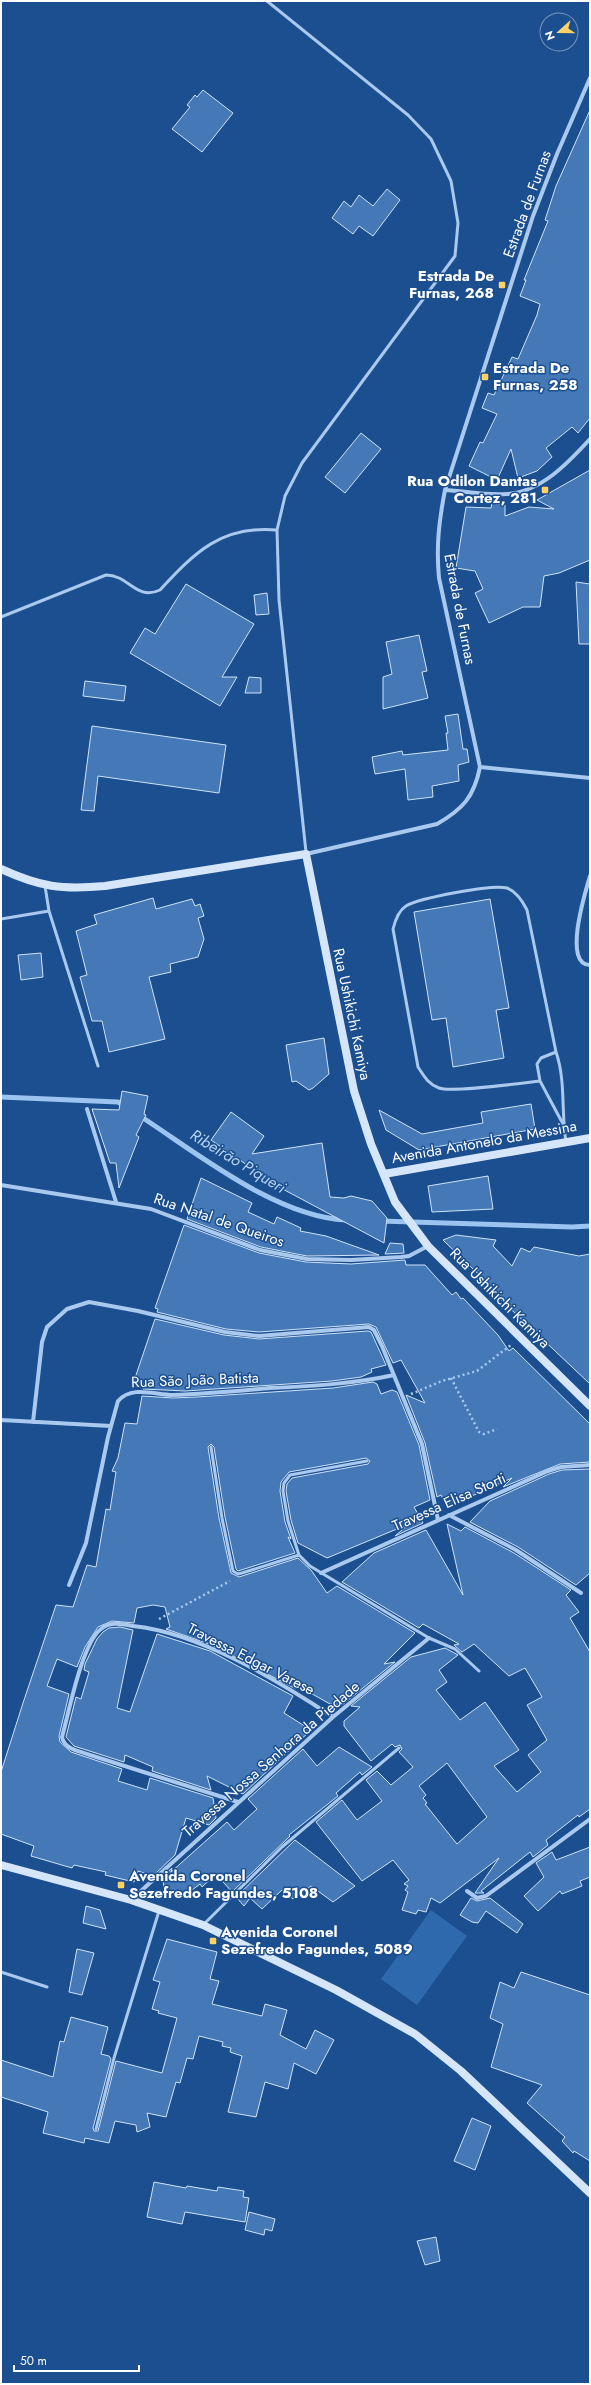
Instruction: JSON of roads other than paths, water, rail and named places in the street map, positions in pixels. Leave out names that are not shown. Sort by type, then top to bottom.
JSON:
[{"type":"main road","points":[[1,869],[45,886],[75,888],[104,886],[306,854]]},
{"type":"main road","name":"Rua Ushikichi Kamiya","points":[[306,854],[354,1091],[395,1202],[428,1246],[590,1406]]},
{"type":"main road","name":"Avenida Antonelo da Messina","points":[[384,1174],[590,1138]]},
{"type":"main road","points":[[1,1865],[131,1900],[203,1925],[336,1990],[415,2034],[461,2071],[590,2193]]},
{"type":"street","name":"Estrada de Furnas","points":[[306,854],[437,824],[454,814],[466,802],[476,787],[480,767],[439,578],[436,549],[445,490],[533,216],[590,78]]},
{"type":"street","points":[[445,490],[506,494],[532,489],[547,479],[590,439]]},
{"type":"street","points":[[480,767],[590,778]]},
{"type":"street","points":[[590,876],[578,921],[576,946],[582,962],[590,965]]},
{"type":"street","points":[[87,1109],[116,1202]]},
{"type":"street","name":"Rua Natal de Queiros","points":[[1,1185],[116,1202],[151,1209],[260,1250],[307,1259],[350,1260],[401,1257],[409,1256],[428,1246]]},
{"type":"street","points":[[33,1422],[42,1342],[47,1327],[67,1309],[88,1302],[138,1311],[226,1332],[259,1336],[369,1327],[374,1330],[382,1346],[427,1462],[438,1520]]},
{"type":"street","name":"Rua São João Batista","points":[[69,1585],[86,1543],[118,1400],[129,1392],[187,1395],[364,1382],[394,1376]]},
{"type":"street","points":[[1,1420],[111,1426]]},
{"type":"street","name":"Travessa Elisa Storti","points":[[321,1573],[548,1471],[561,1467],[590,1465]]},
{"type":"street","points":[[450,1515],[522,1554],[581,1593]]},
{"type":"street","name":"Travessa Edgar Varese","points":[[238,1802],[66,1746],[62,1737],[84,1659],[96,1634],[107,1625],[115,1624],[148,1627],[172,1633],[209,1647],[272,1680],[333,1718]]},
{"type":"street","name":"Travessa Nossa Senhora da Piedade","points":[[131,1900],[333,1718],[429,1638]]},
{"type":"street","points":[[467,1891],[477,1898],[486,1896],[590,1819]]},
{"type":"lane","points":[[267,1],[408,115],[431,139],[451,181],[458,223],[454,256],[302,463],[285,496],[277,530],[279,600],[306,854]]},
{"type":"lane","points":[[1,617],[106,575],[122,578],[142,593],[154,593],[160,590],[191,557],[220,539],[258,528],[277,530]]},
{"type":"lane","points":[[45,886],[49,911],[98,1066]]},
{"type":"lane","points":[[540,1081],[454,1089],[440,1089],[427,1081],[418,1067],[393,929],[396,918],[405,907],[418,901],[495,886],[509,889],[520,898],[527,910],[562,1077],[563,1124],[566,1142]]},
{"type":"lane","points":[[1,919],[49,911]]},
{"type":"lane","points":[[556,1052],[540,1058],[537,1064],[540,1081],[563,1124]]},
{"type":"lane","points":[[211,1447],[230,1564],[238,1574],[299,1555]]},
{"type":"lane","points":[[367,1461],[290,1475],[286,1478],[283,1491],[284,1499],[288,1522],[299,1555],[310,1566],[321,1573],[429,1638],[455,1649],[478,1671]]},
{"type":"lane","points":[[203,1925],[282,1847],[399,1748]]},
{"type":"lane","points":[[96,2129],[114,2058],[160,1909]]},
{"type":"lane","points":[[1,1972],[47,1987]]},
{"type":"waterway","name":"Ribeirão Piqueri","points":[[1,1097],[118,1102],[125,1106]]},
{"type":"waterway","name":"Ribeirão Piqueri","points":[[140,1116],[238,1181],[265,1196],[292,1208],[319,1216],[346,1220]]},
{"type":"waterway","name":"Ribeirão Piqueri","points":[[380,1221],[572,1227],[590,1226]]},
{"type":"place","name":"Estrada De Furnas, 268","points":[[502,285]]},
{"type":"place","name":"Estrada De Furnas, 258","points":[[485,377]]},
{"type":"place","name":"Rua Odilon Dantas Cortez, 281","points":[[545,490]]},
{"type":"place","name":"Avenida Coronel Sezefredo Fagundes, 5108","points":[[121,1885]]},
{"type":"place","name":"Avenida Coronel Sezefredo Fagundes, 5089","points":[[213,1941]]}]
